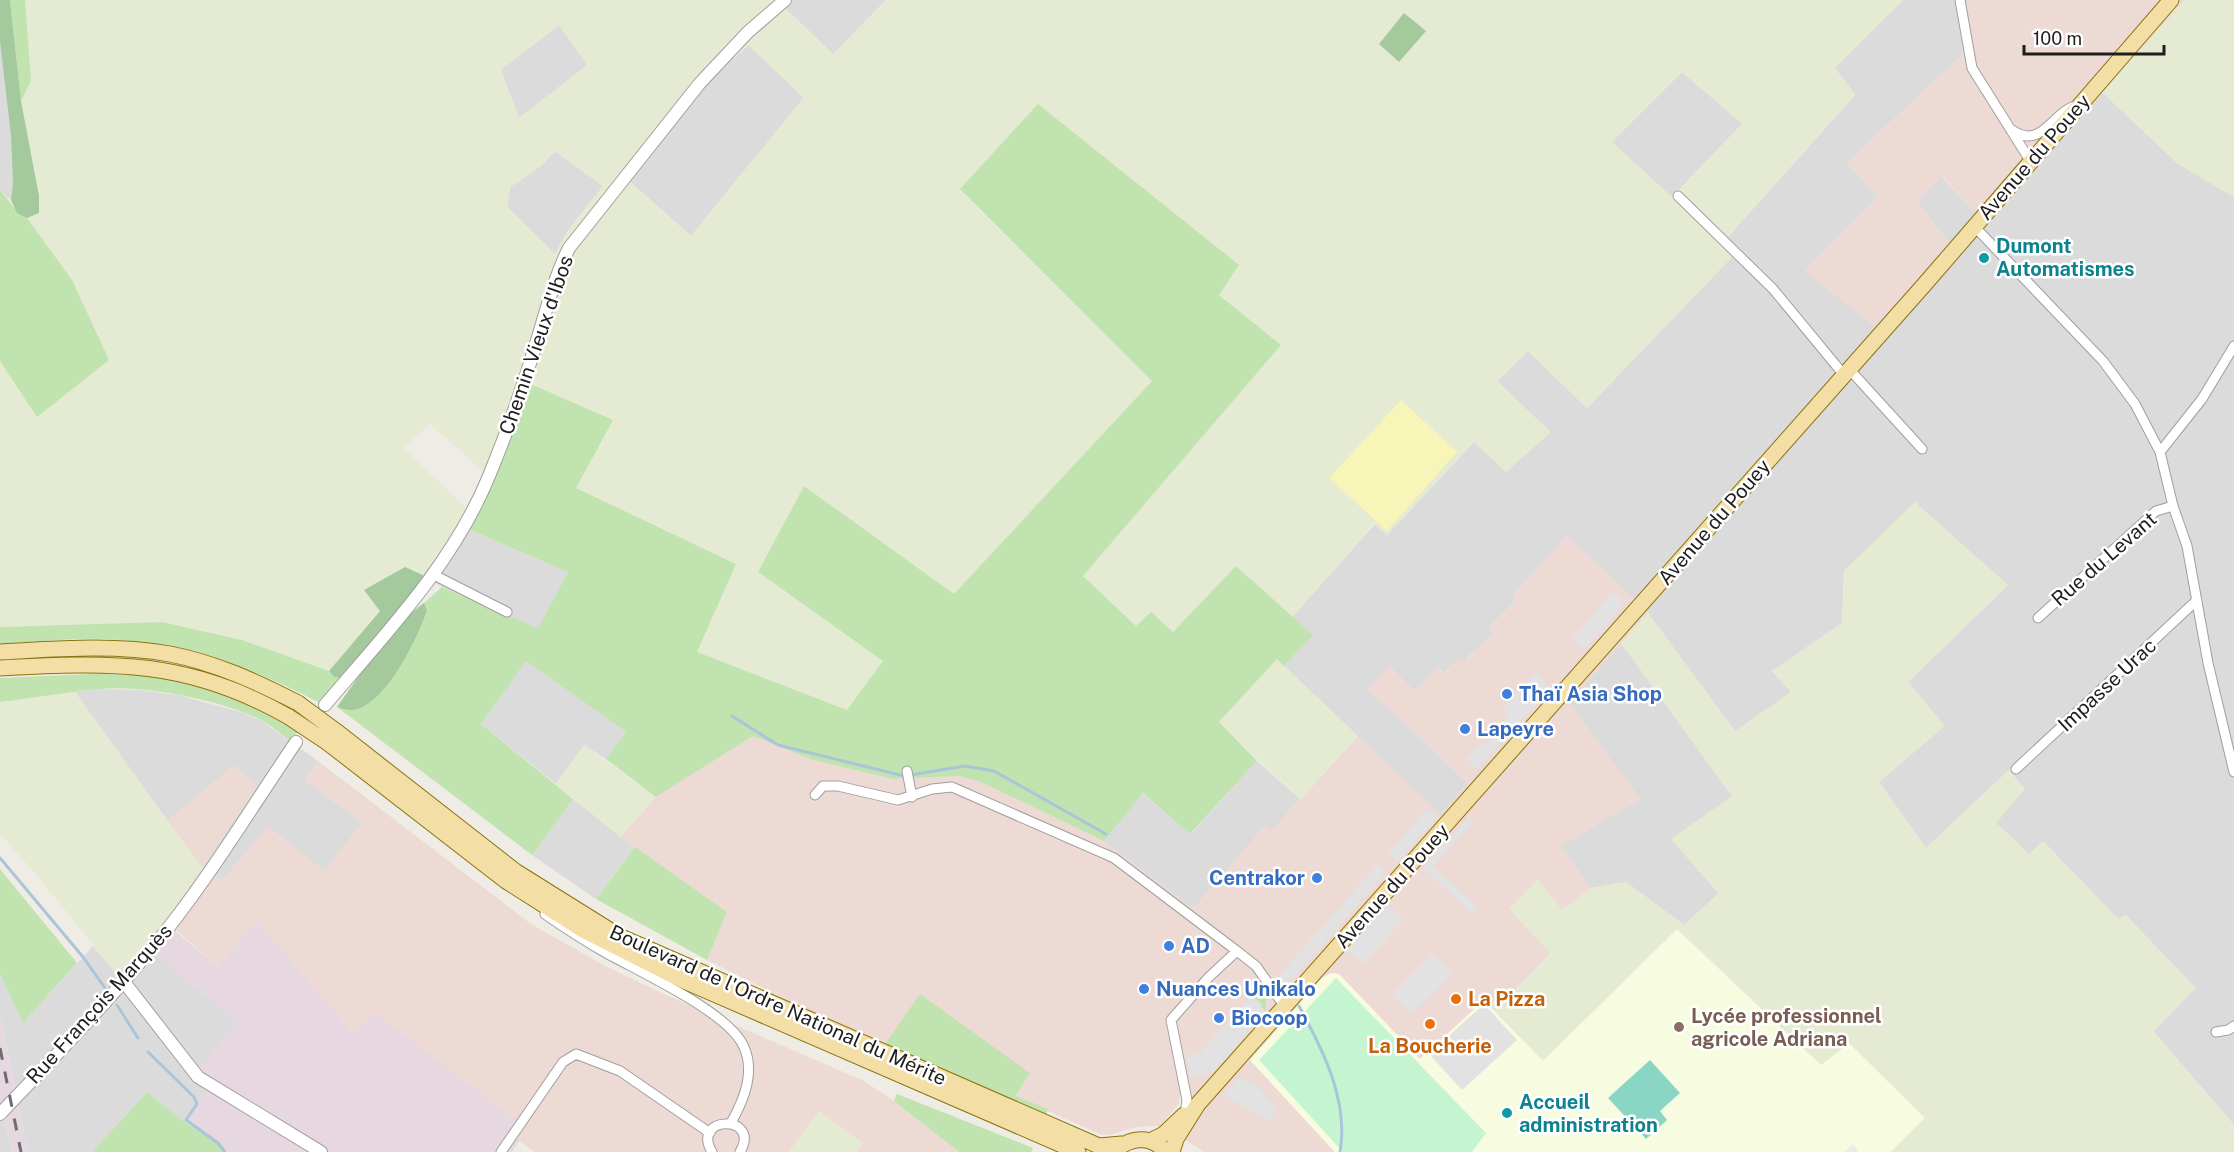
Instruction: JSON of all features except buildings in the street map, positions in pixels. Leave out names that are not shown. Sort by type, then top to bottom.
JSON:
[{"type":"main road","name":"Avenue du Pouey","points":[[1198,1104],[1847,373],[2170,0]]},
{"type":"main road","name":"Boulevard de l'Ordre National du Mérite","points":[[0,652],[106,648],[169,654],[245,676],[298,703],[332,737],[506,880],[583,930],[682,980],[1078,1152]]},
{"type":"main road","name":"Boulevard de l'Ordre National du Mérite","points":[[0,668],[76,664],[156,667],[219,683],[257,698],[289,717],[332,737],[515,870],[619,936],[1099,1146],[1118,1148],[1140,1139],[1150,1141]]},
{"type":"main road","points":[[1166,1152],[1150,1141],[1164,1134],[1198,1104]]},
{"type":"main road","points":[[1172,1152],[1176,1139],[1198,1104]]},
{"type":"street","name":"Chemin Vieux d'Ibos","points":[[434,574],[461,532],[489,477],[539,334],[557,272],[569,248],[700,83],[748,32],[785,0]]},
{"type":"street","points":[[1960,0],[1972,68],[2031,162]]},
{"type":"street","points":[[2009,128],[2019,135],[2032,137],[2042,133],[2066,108],[2080,105]]},
{"type":"street","points":[[1678,196],[1773,290],[1847,373],[1922,449]]},
{"type":"street","points":[[1974,226],[2103,361],[2134,404],[2160,452],[2173,506],[2187,546],[2229,757],[2234,772]]},
{"type":"street","points":[[2160,452],[2231,358],[2234,346]]},
{"type":"street","name":"Rue du Levant","points":[[2038,618],[2156,511],[2173,506]]},
{"type":"street","points":[[325,705],[434,574],[507,612]]},
{"type":"street","name":"Impasse Urac","points":[[2016,769],[2197,600]]},
{"type":"street","name":"Rue François Marquès","points":[[0,1114],[124,982],[213,869],[296,742]]},
{"type":"street","points":[[908,774],[912,797]]},
{"type":"street","points":[[815,795],[823,786],[831,786],[898,800],[932,789],[952,787],[1114,858],[1256,966],[1285,1007]]},
{"type":"street","points":[[506,880],[523,899],[575,935],[697,1005],[733,1030],[746,1052],[749,1077],[742,1102],[731,1123]]},
{"type":"street","points":[[1185,1114],[1187,1100],[1172,1020],[1209,977],[1237,951]]},
{"type":"street","points":[[124,982],[198,1077],[321,1152]]},
{"type":"street","points":[[2216,1032],[2229,1030],[2234,1026]]},
{"type":"street","points":[[501,1152],[563,1062],[576,1054],[620,1071],[710,1133]]},
{"type":"street","points":[[712,1152],[709,1144],[710,1133],[719,1124],[731,1123],[744,1136],[740,1152]]},
{"type":"shaded area","points":[[25,0],[792,0],[784,7],[833,54],[886,0],[1903,0],[1835,68],[1855,94],[1727,238],[1740,249],[1587,408],[1528,351],[1497,382],[1551,432],[1506,472],[1474,442],[1387,535],[1374,524],[1292,617],[1236,566],[1173,632],[1136,626],[1083,576],[1281,345],[1219,295],[1239,266],[960,190],[1152,381],[954,594],[804,486],[758,572],[883,661],[847,711],[697,652],[736,564],[576,488],[519,379],[485,473],[430,424],[403,448],[469,510],[423,575],[415,569],[364,590],[380,610],[329,671],[242,640],[162,622],[0,627],[0,361],[38,417],[72,280],[27,218],[39,213],[39,196],[21,101],[31,81]],"holes":[[[559,25],[587,65],[519,118],[501,70]],[[748,45],[804,97],[691,236],[629,182],[712,77]],[[1682,72],[1742,124],[1672,197],[1612,142]],[[555,151],[603,186],[569,229],[555,254],[507,207],[510,187],[541,166]]]},
{"type":"shaded area","points":[[792,0],[886,0],[833,54],[784,7]]},
{"type":"shaded area","points":[[1903,0],[1971,0],[1959,12],[1963,54],[1847,163],[1878,197],[1806,270],[1950,245],[1917,201],[1941,176],[1987,224],[2102,92],[2177,163],[2234,197],[2234,1125],[2153,1031],[2195,988],[2118,919],[2044,842],[2029,854],[1995,822],[2009,770],[1926,848],[1879,782],[1944,726],[1908,682],[2008,585],[1844,571],[1842,623],[1772,671],[1792,692],[1735,731],[1648,613],[1567,536],[1513,595],[1517,599],[1490,628],[1494,633],[1466,659],[1459,659],[1444,673],[1437,668],[1415,691],[1368,689],[1468,783],[1440,815],[1284,666],[1312,635],[1292,617],[1375,524],[1388,534],[1474,442],[1550,432],[1497,381],[1528,351],[1587,408],[1739,249],[1727,238],[1855,95],[1834,68]]},
{"type":"shaded area","points":[[1971,0],[2185,0],[1987,224],[1942,176],[1917,201],[1950,245],[1878,329],[1805,271],[1878,197],[1847,163],[1963,54],[1959,12]]},
{"type":"shaded area","points":[[2185,0],[2234,0],[2234,197],[2177,163],[2102,92]]},
{"type":"shaded area","points":[[559,25],[588,65],[519,118],[500,70]]},
{"type":"shaded area","points":[[0,42],[11,136],[13,183],[11,200],[0,190]]},
{"type":"shaded area","points":[[749,45],[804,98],[691,236],[629,181],[712,77]]},
{"type":"shaded area","points":[[1682,72],[1743,123],[1672,197],[1611,142]]},
{"type":"shaded area","points":[[555,151],[603,186],[569,229],[555,254],[507,207],[510,187],[541,166]]},
{"type":"shaded area","points":[[1915,502],[2008,585],[1908,682],[1945,726],[1879,782],[1926,848],[2009,770],[2025,789],[1996,823],[2029,854],[2043,841],[2118,919],[2126,915],[2196,988],[2153,1032],[2234,1125],[2234,1152],[1891,1152],[1925,1118],[1849,1043],[1821,1065],[1677,929],[1543,1061],[1494,1011],[1551,954],[1509,909],[1538,879],[1562,910],[1591,888],[1626,882],[1684,925],[1719,894],[1671,839],[1732,796],[1621,643],[1648,613],[1735,731],[1791,692],[1772,671],[1842,623],[1844,571]]},
{"type":"shaded area","points":[[459,525],[568,572],[538,628],[442,587],[423,575]]},
{"type":"shaded area","points":[[1567,536],[1648,613],[1569,703],[1641,799],[1560,846],[1591,888],[1562,910],[1551,953],[1494,1011],[1484,1001],[1420,1059],[1339,974],[1331,973],[1250,1060],[1335,1152],[1204,1152],[1186,1140],[1185,1135],[1202,1113],[1180,1096],[1179,1103],[1160,1126],[1136,1127],[1109,1135],[1100,1134],[1014,1096],[1030,1073],[883,1047],[707,960],[727,912],[620,837],[656,797],[753,736],[813,760],[893,779],[959,776],[981,782],[1104,841],[1193,909],[1265,825],[1272,830],[1358,736],[1440,814],[1468,783],[1368,689],[1389,665],[1415,691],[1437,667],[1445,673],[1459,659],[1467,659],[1493,633],[1490,629],[1517,599],[1513,595]]},
{"type":"shaded area","points":[[1613,592],[1625,603],[1584,650],[1572,639]]},
{"type":"shaded area","points":[[1621,643],[1732,796],[1719,893],[1684,925],[1626,882],[1591,888],[1560,846],[1640,799],[1569,703]]},
{"type":"shaded area","points":[[1277,659],[1358,736],[1300,799],[1219,723]]},
{"type":"shaded area","points":[[526,661],[626,732],[606,759],[584,745],[556,784],[481,724]]},
{"type":"shaded area","points":[[1536,671],[1550,689],[1477,769],[1466,759],[1481,743],[1489,743],[1489,735],[1509,714],[1503,707]]},
{"type":"shaded area","points":[[102,689],[140,690],[178,695],[241,712],[262,721],[318,761],[305,780],[363,823],[324,871],[268,827],[222,881],[202,868],[234,766],[167,821],[75,692]]},
{"type":"shaded area","points":[[75,692],[202,868],[166,921],[117,974],[35,873],[0,834],[0,702]]},
{"type":"shaded area","points":[[584,745],[656,797],[620,837],[556,784]]},
{"type":"shaded area","points":[[318,761],[531,924],[605,966],[666,995],[864,1081],[894,1101],[959,1152],[857,1152],[862,1143],[819,1111],[789,1152],[535,1152],[519,1141],[515,1120],[376,1013],[353,1035],[257,921],[217,966],[166,921],[202,868],[222,880],[268,826],[324,871],[362,823],[305,780]]},
{"type":"shaded area","points":[[1257,761],[1300,799],[1272,831],[1265,826],[1193,909],[1104,841],[1142,793],[1191,834]]},
{"type":"shaded area","points":[[234,765],[257,786],[202,868],[167,821]]},
{"type":"shaded area","points":[[573,799],[635,847],[596,899],[532,855]]},
{"type":"shaded area","points":[[1427,809],[1437,817],[1398,861],[1388,853]]},
{"type":"shaded area","points":[[1469,817],[1474,822],[1433,866],[1478,907],[1472,913],[1423,868]]},
{"type":"shaded area","points":[[1378,864],[1386,872],[1288,984],[1279,976]]},
{"type":"shaded area","points":[[1388,905],[1404,920],[1363,964],[1347,949]]},
{"type":"shaded area","points":[[257,921],[353,1034],[376,1013],[516,1120],[519,1141],[512,1152],[227,1152],[220,1143],[186,1123],[215,1080],[199,1069],[237,1022],[155,954],[174,930],[217,966]]},
{"type":"shaded area","name":"Lycée professionnel agricole Adriana","points":[[1677,929],[1821,1065],[1849,1043],[1925,1118],[1891,1152],[1859,1152],[1853,1144],[1844,1152],[1335,1152],[1250,1060],[1322,978],[1331,973],[1339,974],[1420,1059],[1484,1000],[1543,1060]]},
{"type":"shaded area","points":[[145,945],[237,1022],[200,1069],[215,1080],[186,1123],[147,1092],[92,1152],[28,1152],[0,1012],[0,974],[23,1023],[93,946],[117,974]]},
{"type":"shaded area","points":[[1433,954],[1452,974],[1411,1014],[1392,994]]},
{"type":"shaded area","points":[[1252,995],[1266,1012],[1261,1017],[1256,1013],[1249,1020],[1254,1025],[1213,1072],[1208,1068],[1208,1074],[1190,1077],[1186,1055],[1200,1053],[1223,1027],[1229,1032],[1230,1030],[1225,1025]]},
{"type":"shaded area","points":[[1484,1004],[1517,1040],[1462,1090],[1429,1054]]},
{"type":"shaded area","points":[[0,1012],[15,1089],[2,1103],[0,1095]]},
{"type":"shaded area","points":[[1239,1078],[1255,1084],[1277,1109],[1269,1122],[1223,1094]]},
{"type":"shaded area","points":[[0,1095],[12,1152],[0,1152]]},
{"type":"shaded area","points":[[18,1103],[28,1152],[12,1152],[5,1116]]},
{"type":"shaded area","points":[[819,1111],[863,1143],[857,1152],[789,1152]]},
{"type":"green space","points":[[0,0],[10,0],[21,101],[39,196],[39,213],[27,218],[17,213],[11,200],[13,183],[11,136],[0,42]]},
{"type":"green space","points":[[10,0],[25,0],[31,81],[21,101]]},
{"type":"green space","points":[[1404,13],[1426,31],[1399,62],[1379,44]]},
{"type":"green space","points":[[1038,104],[1239,265],[1219,295],[1281,345],[1083,576],[1136,626],[1151,612],[1173,632],[1236,566],[1313,635],[1284,666],[1277,659],[1219,722],[1257,761],[1190,834],[1143,793],[1104,841],[981,782],[959,776],[893,779],[813,760],[753,736],[656,797],[606,759],[626,732],[526,661],[481,724],[573,799],[532,855],[337,707],[350,710],[427,610],[424,603],[442,587],[538,628],[568,572],[459,525],[485,473],[519,379],[613,420],[576,488],[736,564],[697,652],[847,710],[883,661],[758,572],[804,486],[954,594],[1152,381],[960,189]]},
{"type":"green space","points":[[0,190],[15,209],[27,218],[72,280],[109,360],[37,417],[0,361]]},
{"type":"green space","points":[[405,567],[423,575],[421,583],[341,678],[334,677],[329,671],[380,611],[364,590]]},
{"type":"green space","points":[[424,603],[427,610],[416,637],[387,685],[376,698],[363,707],[351,710],[337,707],[388,638],[411,613]]},
{"type":"green space","points":[[162,622],[242,640],[329,671],[334,677],[341,678],[320,703],[243,668],[163,646],[106,639],[0,644],[0,627]]},
{"type":"green space","points":[[114,673],[171,679],[210,688],[256,708],[298,732],[290,741],[261,720],[225,706],[204,700],[138,689],[100,689],[0,702],[0,678]]},
{"type":"green space","points":[[635,847],[727,912],[707,960],[596,899]]},
{"type":"green space","points":[[0,869],[77,963],[23,1023],[0,974]]},
{"type":"green space","points":[[1336,978],[1486,1133],[1472,1152],[1343,1152],[1259,1060]]},
{"type":"green space","points":[[1258,982],[1266,994],[1266,1012],[1261,1007],[1262,1004],[1249,993]]},
{"type":"green space","points":[[920,994],[1030,1073],[1015,1096],[1048,1109],[1046,1116],[883,1047]]},
{"type":"green space","points":[[1650,1060],[1680,1093],[1660,1111],[1667,1120],[1646,1139],[1608,1098]]},
{"type":"green space","points":[[147,1092],[186,1123],[220,1143],[227,1152],[92,1152]]},
{"type":"green space","points":[[897,1094],[1033,1148],[1031,1152],[959,1152],[894,1101]]},
{"type":"sand","points":[[1401,400],[1457,452],[1387,531],[1329,478]]},
{"type":"waterway","points":[[732,716],[778,745],[904,776],[965,766],[994,771],[1106,834]]},
{"type":"waterway","points":[[0,858],[83,957],[105,988]]},
{"type":"waterway","points":[[117,1005],[138,1038]]},
{"type":"waterway","points":[[1299,1006],[1332,1076],[1341,1114],[1340,1152]]},
{"type":"waterway","points":[[148,1052],[194,1097],[197,1104],[186,1120],[218,1143],[225,1152]]},
{"type":"railway","points":[[0,1048],[21,1152]]},
{"type":"place","name":"Dumont Automatismes","points":[[1984,258]]},
{"type":"place","name":"Thaï Asia Shop","points":[[1507,694]]},
{"type":"place","name":"Lapeyre","points":[[1465,729]]},
{"type":"place","name":"Centrakor","points":[[1317,878]]},
{"type":"place","name":"AD","points":[[1169,946]]},
{"type":"place","name":"Nuances Unikalo","points":[[1144,989]]},
{"type":"place","name":"La Pizza","points":[[1456,999]]},
{"type":"place","name":"Biocoop","points":[[1219,1018]]},
{"type":"place","name":"La Boucherie","points":[[1430,1024]]},
{"type":"place","name":"Lycée professionnel agricole Adriana","points":[[1679,1027]]},
{"type":"place","name":"Accueil administration","points":[[1507,1113]]}]
